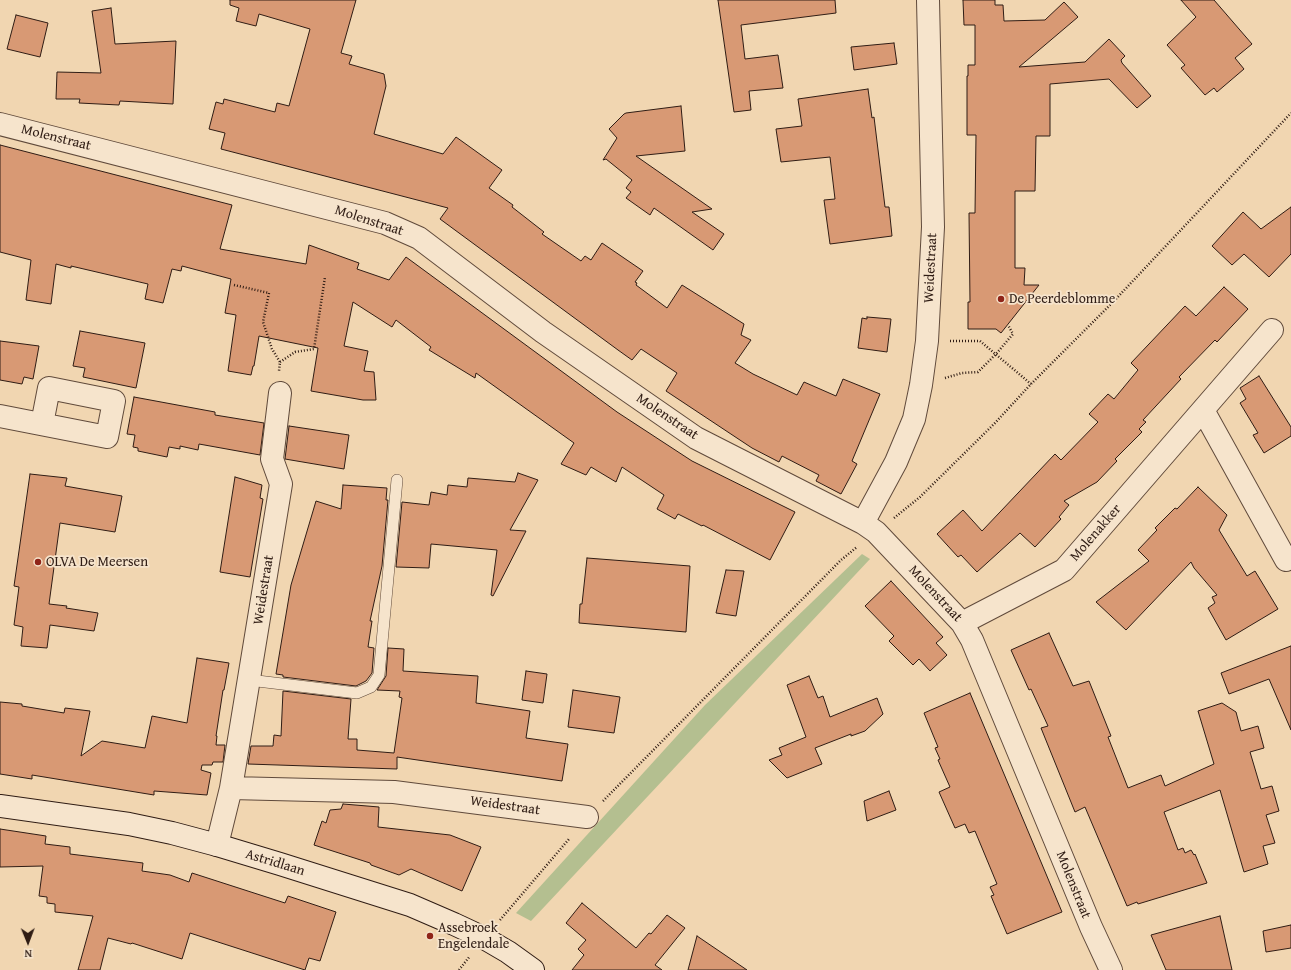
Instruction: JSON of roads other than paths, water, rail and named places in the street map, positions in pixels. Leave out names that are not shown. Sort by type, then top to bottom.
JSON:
[{"type":"street","name":"Weidestraat","points":[[864,522],[896,462],[914,419],[921,385],[927,341],[933,227],[928,0]]},
{"type":"street","name":"Molenstraat","points":[[0,124],[385,223],[419,238],[543,332],[696,438],[864,522],[876,532],[962,623],[972,640],[1090,927],[1111,970]]},
{"type":"street","name":"Molenakker","points":[[962,623],[1064,570],[1272,330]]},
{"type":"street","name":"Weidestraat","points":[[217,845],[231,788],[281,484],[272,459],[280,393]]},
{"type":"street","points":[[1202,410],[1286,560]]},
{"type":"street","points":[[0,416],[42,424]]},
{"type":"street","name":"Weidestraat","points":[[231,788],[394,792],[587,817]]},
{"type":"street","name":"Astridlaan","points":[[0,806],[129,824],[217,845],[410,905],[484,938],[508,952],[533,970]]},
{"type":"lane","points":[[249,680],[357,693],[371,686],[379,675],[396,480]]},
{"type":"place","name":"De Peerdeblomme","points":[[1001,299]]},
{"type":"place","name":"OLVA De Meersen","points":[[38,562]]},
{"type":"place","name":"Assebroek Engelendale","points":[[430,936]]}]
